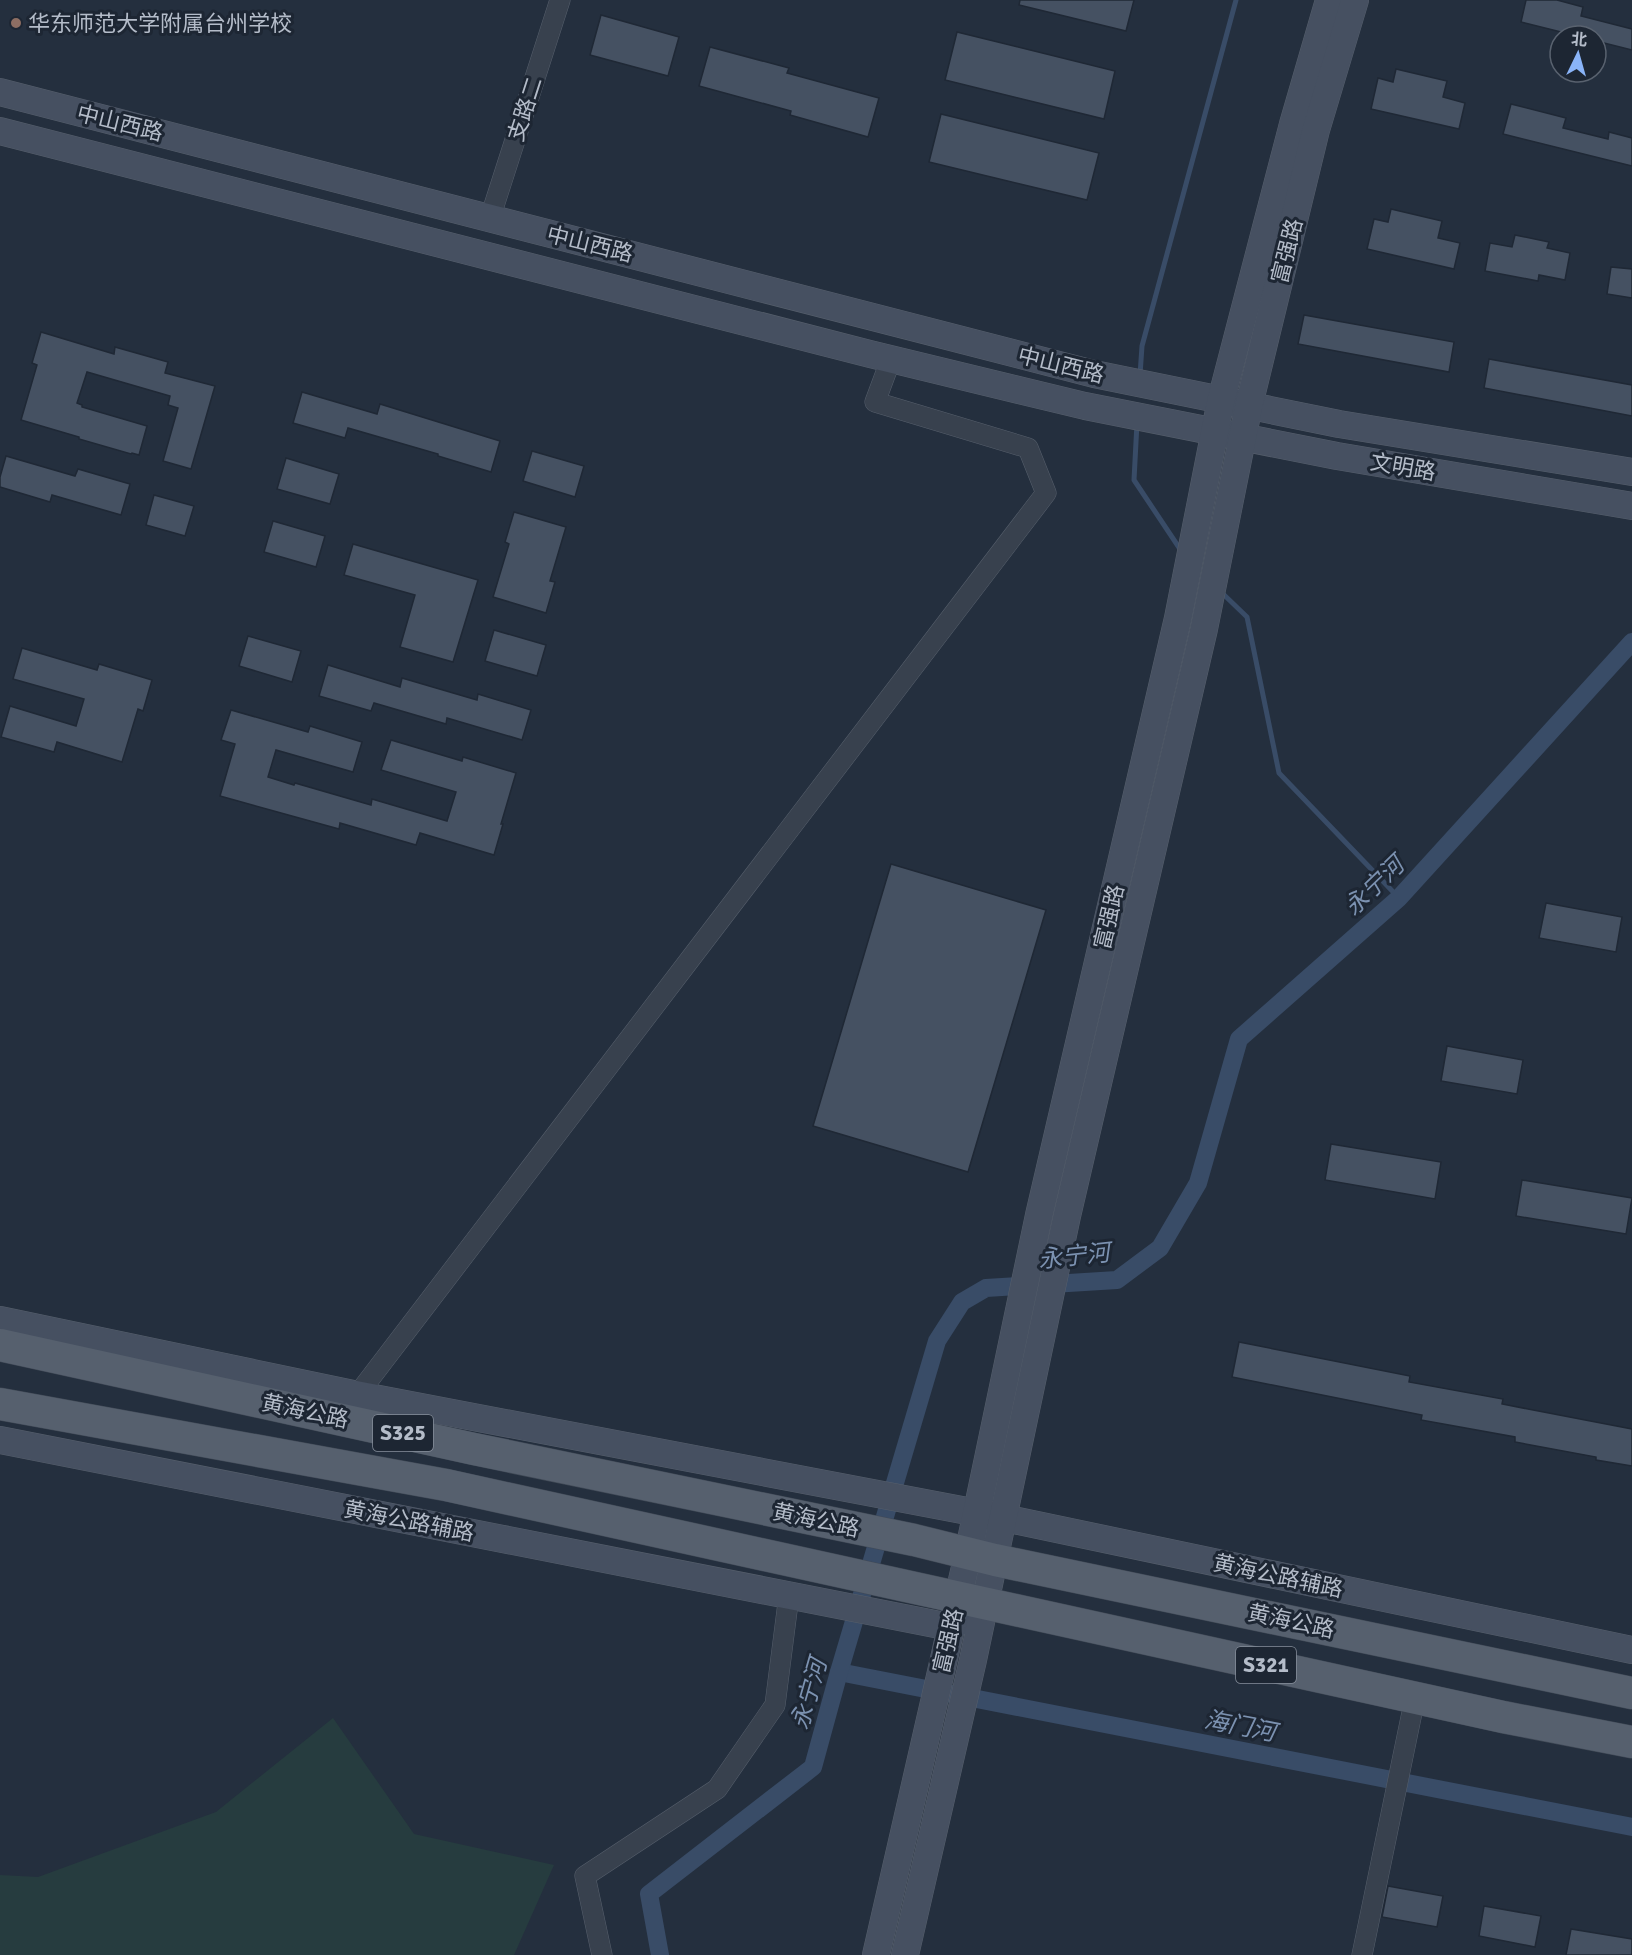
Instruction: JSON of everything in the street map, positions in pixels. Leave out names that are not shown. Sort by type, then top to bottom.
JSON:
[{"type":"main road","name":"富强路","points":[[982,1557],[977,1513],[1040,1215],[1178,618],[1221,400],[1293,124],[1329,0]]},
{"type":"main road","name":"富强路","points":[[876,1955],[945,1654],[964,1610],[982,1557],[1004,1518],[1068,1216],[1204,629],[1249,405],[1316,130],[1355,0]]},
{"type":"main road","name":"中山西路","points":[[0,92],[1095,374],[1182,392]]},
{"type":"main road","name":"中山西路","points":[[0,131],[891,359],[1085,406],[1175,424]]},
{"type":"main road","name":"文明路","points":[[1182,392],[1339,424],[1632,472]]},
{"type":"main road","name":"文明路","points":[[1175,424],[1349,458],[1632,506]]},
{"type":"main road","points":[[0,1320],[349,1407]]},
{"type":"main road","name":"黄海公路","points":[[0,1345],[349,1407],[807,1518],[914,1540],[982,1557],[1632,1693]]},
{"type":"main road","name":"黄海公路","points":[[0,1404],[446,1485],[902,1585],[964,1610],[1632,1742]]},
{"type":"main road","name":"黄海公路辅路","points":[[349,1407],[812,1482],[1004,1518],[1632,1650]]},
{"type":"main road","name":"黄海公路辅路","points":[[0,1440],[893,1616],[964,1610]]},
{"type":"main road","name":"富强路","points":[[905,1955],[973,1660],[964,1610]]},
{"type":"street","name":"支路二","points":[[490,218],[560,0]]},
{"type":"street","points":[[349,1407],[1046,494],[1028,448],[875,402],[891,359]]},
{"type":"street","points":[[602,1955],[585,1876],[717,1789],[775,1706],[789,1595]]},
{"type":"street","points":[[1362,1955],[1415,1698]]},
{"type":"green space","points":[[333,1718],[414,1834],[554,1865],[514,1955],[0,1955],[0,1875],[38,1877],[216,1812]]},
{"type":"building","points":[[1020,0],[1134,0],[1126,31],[1019,5]]},
{"type":"building","points":[[1526,0],[1557,0],[1583,7],[1581,16],[1632,29],[1632,50],[1608,44],[1608,24],[1548,24],[1548,29],[1521,22]]},
{"type":"building","points":[[601,15],[679,37],[668,76],[590,55]]},
{"type":"building","points":[[957,32],[1115,71],[1104,119],[945,80]]},
{"type":"building","points":[[710,47],[789,68],[787,73],[879,98],[868,137],[790,115],[791,111],[699,86]]},
{"type":"building","points":[[1396,69],[1447,81],[1443,97],[1465,103],[1459,129],[1371,109],[1378,78],[1393,82]]},
{"type":"building","points":[[1511,104],[1566,118],[1563,128],[1608,139],[1609,132],[1632,138],[1632,166],[1503,134]]},
{"type":"building","points":[[941,114],[1099,153],[1087,200],[929,162]]},
{"type":"building","points":[[1391,209],[1442,221],[1438,238],[1460,243],[1454,269],[1367,249],[1374,219],[1388,222]]},
{"type":"building","points":[[1515,235],[1549,242],[1547,248],[1570,253],[1565,280],[1539,275],[1538,281],[1485,271],[1490,243],[1512,247]]},
{"type":"building","points":[[1611,267],[1632,269],[1632,298],[1607,294]]},
{"type":"building","points":[[1304,315],[1454,342],[1449,372],[1298,344]]},
{"type":"building","points":[[41,332],[114,354],[115,347],[168,362],[165,373],[215,386],[191,469],[163,461],[178,408],[168,405],[170,396],[87,372],[77,403],[82,407],[147,426],[139,455],[21,420],[37,365],[32,363]]},
{"type":"building","points":[[1489,359],[1632,385],[1632,416],[1484,388]]},
{"type":"building","points":[[302,392],[377,414],[380,404],[500,441],[491,472],[348,428],[345,438],[293,423]]},
{"type":"building","points":[[532,451],[584,466],[575,497],[523,481]]},
{"type":"building","points":[[6,456],[75,476],[78,469],[130,484],[121,515],[52,495],[50,502],[0,487],[0,477]]},
{"type":"building","points":[[286,458],[339,474],[330,504],[277,489]]},
{"type":"building","points":[[154,495],[194,506],[185,536],[146,525]]},
{"type":"building","points":[[514,512],[566,527],[550,581],[555,582],[546,613],[493,597],[509,544],[505,542]]},
{"type":"building","points":[[273,521],[325,536],[316,567],[264,552]]},
{"type":"building","points":[[353,544],[478,580],[453,662],[400,647],[415,595],[344,575]]},
{"type":"building","points":[[494,630],[546,645],[537,676],[485,661]]},
{"type":"building","points":[[248,636],[301,651],[292,682],[239,666]]},
{"type":"building","points":[[22,648],[97,670],[99,664],[152,680],[143,711],[138,709],[122,762],[57,742],[54,752],[1,737],[10,706],[76,726],[84,699],[13,679]]},
{"type":"building","points":[[328,665],[400,687],[402,678],[477,700],[478,694],[531,710],[522,740],[447,718],[446,724],[374,703],[371,711],[319,696]]},
{"type":"building","points":[[231,710],[308,732],[310,726],[362,742],[353,772],[276,750],[268,777],[371,805],[372,799],[447,821],[456,792],[381,770],[391,740],[462,761],[463,757],[516,773],[494,855],[420,833],[416,845],[340,823],[339,829],[220,796],[235,744],[221,740]]},
{"type":"building","points":[[891,864],[1046,910],[968,1172],[813,1126]]},
{"type":"building","points":[[1546,903],[1622,917],[1616,952],[1539,938]]},
{"type":"building","points":[[1447,1046],[1523,1060],[1517,1094],[1441,1081]]},
{"type":"building","points":[[1331,1144],[1441,1162],[1435,1199],[1325,1180]]},
{"type":"building","points":[[1522,1180],[1632,1198],[1626,1234],[1516,1216]]},
{"type":"building","points":[[1239,1342],[1410,1376],[1409,1382],[1503,1399],[1502,1404],[1632,1429],[1632,1466],[1515,1442],[1515,1437],[1421,1420],[1422,1415],[1232,1377]]},
{"type":"building","points":[[1388,1886],[1443,1896],[1437,1927],[1382,1917]]},
{"type":"building","points":[[1484,1906],[1541,1916],[1535,1947],[1479,1936]]},
{"type":"building","points":[[1571,1929],[1632,1939],[1632,1955],[1566,1955]]},
{"type":"waterway","points":[[1140,375],[1142,346],[1236,0]]},
{"type":"waterway","points":[[1137,423],[1134,480],[1182,552]]},
{"type":"waterway","points":[[1220,591],[1247,617],[1279,773],[1399,898]]},
{"type":"waterway","name":"永宁河","points":[[660,1955],[649,1894],[813,1767],[937,1341],[962,1302],[986,1288],[1117,1280],[1160,1248],[1198,1183],[1239,1039],[1399,898],[1632,642]]},
{"type":"waterway","name":"海门河","points":[[839,1672],[1632,1827]]},
{"type":"place","name":"华东师范大学附属台州学校","points":[[16,23]]}]
